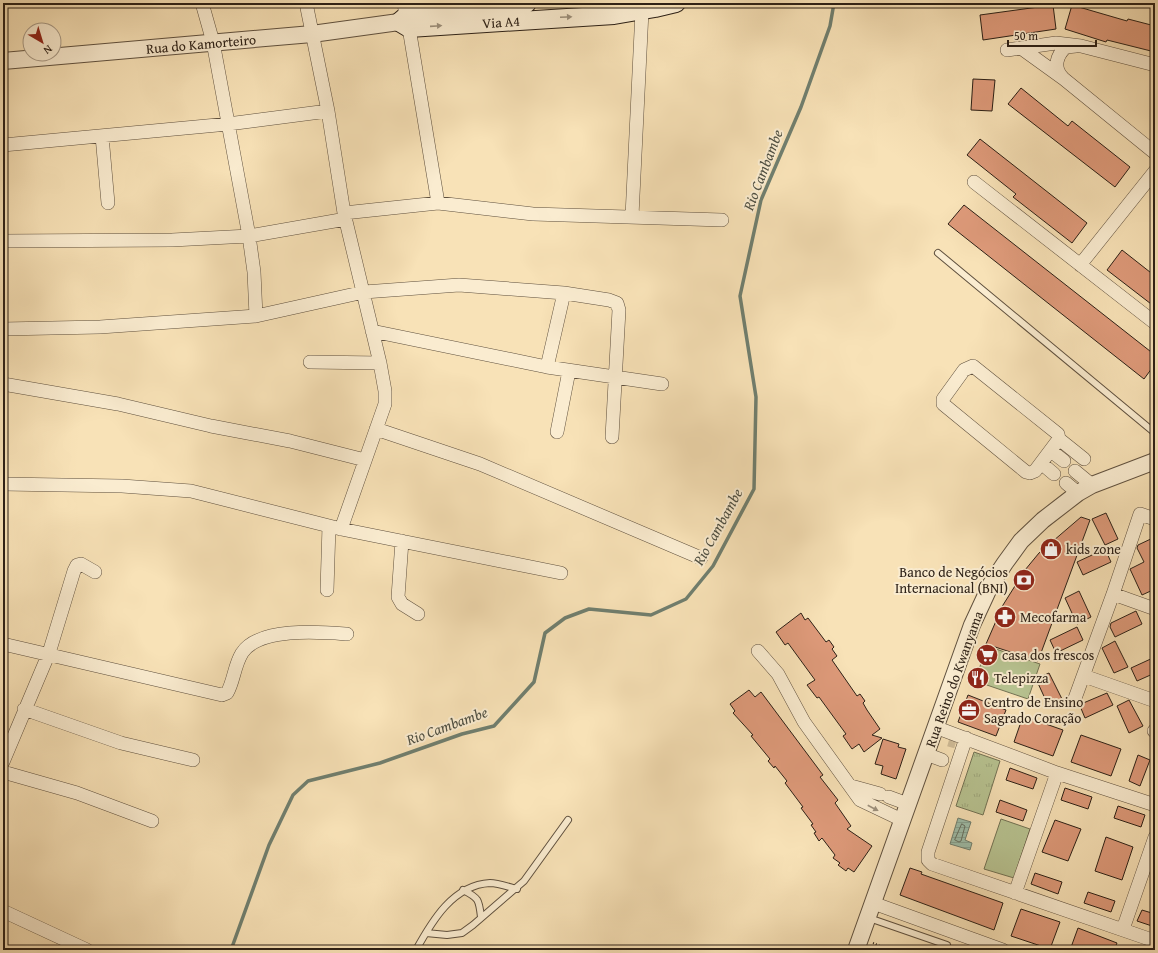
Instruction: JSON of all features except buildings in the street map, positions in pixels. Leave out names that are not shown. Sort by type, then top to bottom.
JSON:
[{"type":"main road","points":[[405,17],[527,3]]},
{"type":"main road","name":"Via A4","points":[[405,17],[614,15],[642,11],[676,3]]},
{"type":"street","points":[[202,3],[213,42],[250,236],[254,272],[256,316]]},
{"type":"street","points":[[306,3],[328,111],[345,216],[364,292],[385,391],[384,404],[365,460],[335,527],[327,590]]},
{"type":"street","points":[[632,216],[642,11]]},
{"type":"street","points":[[405,17],[438,203]]},
{"type":"street","name":"Rua do Kamorteiro","points":[[3,62],[312,34],[405,17]]},
{"type":"street","points":[[1007,50],[1056,43],[1081,46],[1155,65]]},
{"type":"street","points":[[1064,79],[1056,68],[1056,63],[1060,52],[1066,47],[1081,46]]},
{"type":"street","points":[[1020,48],[1064,79],[1155,153]]},
{"type":"street","points":[[3,145],[228,124],[328,111]]},
{"type":"street","points":[[102,136],[108,203]]},
{"type":"street","points":[[1080,265],[1155,171]]},
{"type":"street","points":[[974,182],[1155,323]]},
{"type":"street","points":[[3,242],[172,240],[250,236],[345,216],[438,203],[533,214],[722,220]]},
{"type":"street","points":[[3,329],[100,327],[256,316],[364,292],[459,285],[564,292],[609,300],[617,303],[619,310],[612,437]]},
{"type":"street","points":[[547,368],[564,292]]},
{"type":"street","points":[[372,331],[547,368],[662,384]]},
{"type":"street","points":[[310,362],[380,363]]},
{"type":"street","points":[[1059,439],[1035,471],[1030,473],[1026,472],[944,406],[943,399],[964,370],[973,366],[1056,432],[1059,439],[1084,459]]},
{"type":"street","points":[[557,432],[569,371]]},
{"type":"street","points":[[3,384],[118,404],[212,426],[290,441],[365,460]]},
{"type":"street","points":[[376,428],[480,464],[701,558]]},
{"type":"street","points":[[1050,451],[1064,461]]},
{"type":"street","name":"Rua Reino do Kwanyama","points":[[856,950],[972,625],[991,584],[1021,541],[1043,520],[1072,488],[1092,485],[1155,461]]},
{"type":"street","points":[[1041,463],[1054,474]]},
{"type":"street","points":[[1076,471],[1092,485]]},
{"type":"street","points":[[3,484],[122,486],[192,491],[335,527],[561,573]]},
{"type":"street","points":[[1074,700],[1084,676],[1140,514],[1155,519]]},
{"type":"street","points":[[402,541],[398,597],[402,604],[418,614]]},
{"type":"street","points":[[3,762],[24,709],[49,653],[77,565],[80,564],[96,572]]},
{"type":"street","points":[[1113,594],[1155,609]]},
{"type":"street","points":[[3,644],[49,653],[222,695],[227,693],[231,687],[236,666],[243,652],[257,642],[280,634],[304,631],[347,634]]},
{"type":"street","points":[[758,651],[778,674],[804,722],[860,800],[902,820]]},
{"type":"street","points":[[1084,676],[1155,701]]},
{"type":"street","points":[[24,709],[121,743],[193,760]]},
{"type":"street","points":[[934,731],[959,741],[1155,805]]},
{"type":"street","points":[[959,741],[949,763],[928,852],[928,860],[932,864],[1155,941]]},
{"type":"street","points":[[926,754],[949,763]]},
{"type":"street","points":[[3,772],[78,793],[152,821]]},
{"type":"street","points":[[1015,893],[1057,773]]},
{"type":"street","points":[[851,786],[908,804]]},
{"type":"street","points":[[1123,929],[1155,837]]},
{"type":"street","points":[[3,910],[87,950]]},
{"type":"street","points":[[870,910],[1003,950]]},
{"type":"lane","points":[[938,253],[1155,433]]},
{"type":"lane","points":[[426,933],[447,935],[462,933],[517,889],[568,820]]},
{"type":"lane","points":[[416,950],[426,933],[452,899],[463,890],[491,883],[517,889]]},
{"type":"lane","points":[[463,890],[475,896],[480,903],[481,917]]},
{"type":"lane","points":[[870,910],[946,945]]},
{"type":"green space","points":[[987,646],[1040,664],[1028,699],[975,681]]},
{"type":"green space","points":[[974,752],[1000,761],[983,815],[956,806]]},
{"type":"green space","points":[[1001,819],[1030,829],[1014,878],[984,869]]},
{"type":"water","points":[[958,818],[971,822],[965,840],[972,843],[970,850],[950,844]]},
{"type":"waterway","name":"Rio Cambambe","points":[[231,950],[269,845],[293,795],[308,781],[380,763],[462,734],[494,726],[534,682],[545,633],[565,618],[589,609],[651,615],[686,599],[713,566],[754,489],[756,397],[740,296],[761,200],[801,107],[830,26],[834,3]]},
{"type":"tunnel","points":[[949,740],[956,742]]},
{"type":"place","name":"kids zone","points":[[1051,549]]},
{"type":"place","name":"Banco de Negócios Internacional (BNI)","points":[[1024,580]]},
{"type":"place","name":"Mecofarma","points":[[1005,617]]},
{"type":"place","name":"casa dos frescos","points":[[987,655]]},
{"type":"place","name":"Telepizza","points":[[978,678]]},
{"type":"place","name":"Centro de Ensino Sagrado Coração","points":[[969,710]]}]
